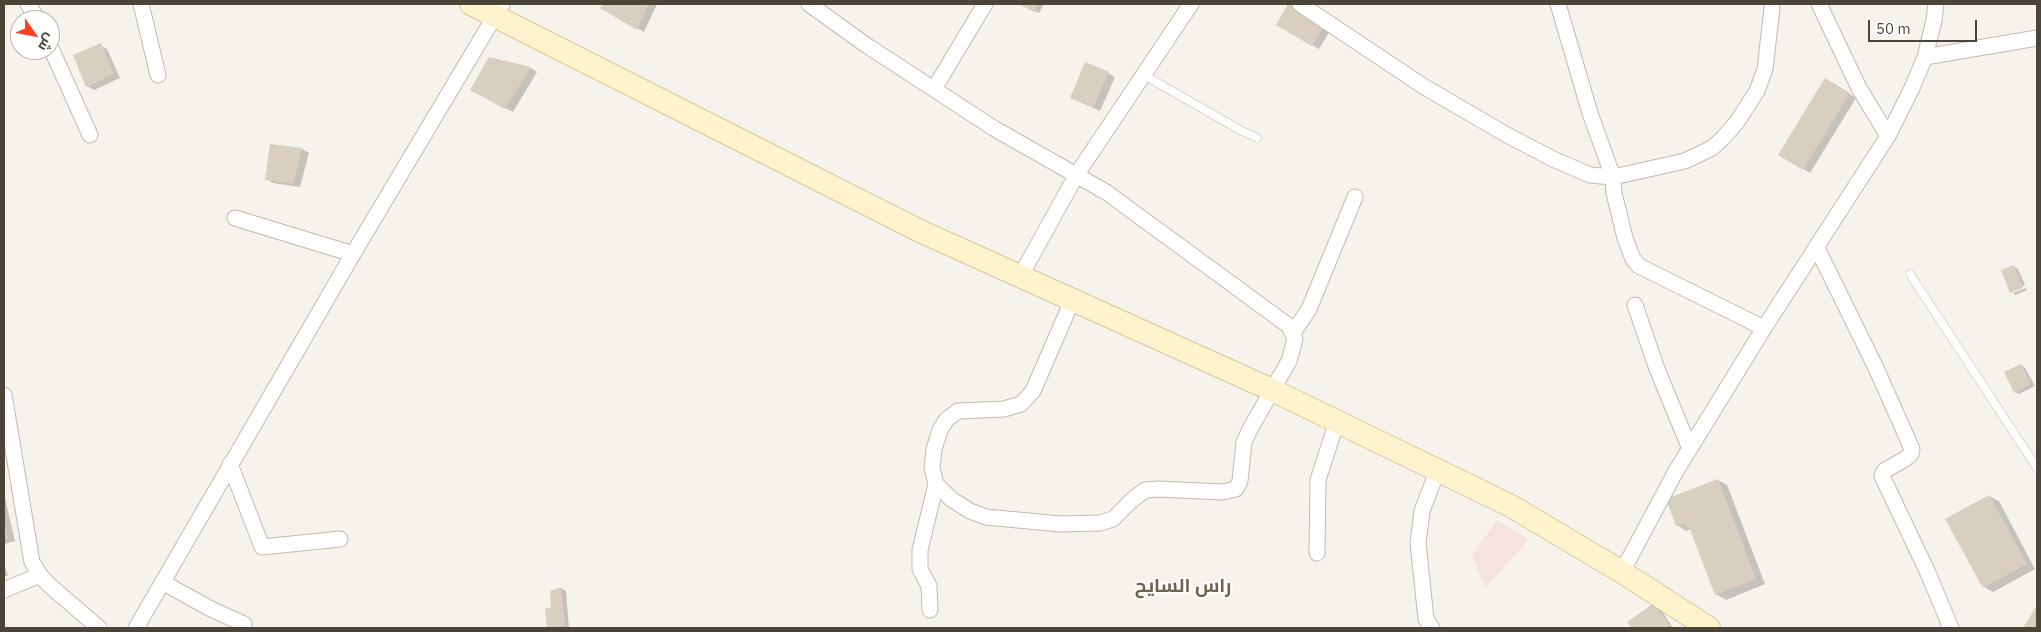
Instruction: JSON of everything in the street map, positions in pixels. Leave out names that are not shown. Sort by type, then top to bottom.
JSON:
[{"type":"street","points":[[141,4],[158,75]]},
{"type":"street","points":[[471,4],[498,10],[920,231],[1272,390],[1438,470],[1517,510],[1622,572],[1708,628]]},
{"type":"street","points":[[809,4],[866,45],[995,129],[1106,192],[1289,326],[1295,339],[1289,362],[1244,442],[1240,481],[1238,486],[1232,491],[1145,490],[1113,519],[1100,523],[1060,524],[986,517],[970,511],[951,499],[936,484]]},
{"type":"street","points":[[934,89],[985,4]]},
{"type":"street","points":[[1020,277],[1077,174],[1191,4]]},
{"type":"street","points":[[1300,4],[1423,86],[1508,135],[1552,159],[1590,175],[1613,177],[1685,161],[1712,148],[1723,138],[1738,122],[1756,91],[1765,69],[1772,8]]},
{"type":"street","points":[[1558,4],[1590,113],[1613,177],[1614,193],[1625,238],[1633,258],[1639,266],[1764,328]]},
{"type":"street","points":[[1819,4],[1859,88],[1888,136]]},
{"type":"street","points":[[1622,572],[1690,449],[1764,328],[1888,136],[1925,57],[1936,4]]},
{"type":"street","points":[[136,628],[353,254],[498,10]]},
{"type":"street","points":[[1925,57],[2037,38]]},
{"type":"street","points":[[56,60],[90,135]]},
{"type":"street","points":[[1293,333],[1309,309],[1355,197]]},
{"type":"street","points":[[235,218],[353,254]]},
{"type":"street","points":[[1817,248],[1876,368],[1912,449],[1911,454],[1906,459],[1884,470],[1882,476],[1928,573],[1951,628]]},
{"type":"street","points":[[930,610],[929,586],[920,569],[920,550],[936,484],[932,468],[934,449],[940,430],[947,420],[958,411],[1004,408],[1021,404],[1033,390],[1072,301]]},
{"type":"street","points":[[1635,305],[1657,369],[1690,449]]},
{"type":"street","points":[[4,395],[16,457],[28,548],[32,562],[40,575],[99,628]]},
{"type":"street","points":[[1317,553],[1318,480],[1337,421]]},
{"type":"street","points":[[230,464],[262,547],[340,538]]},
{"type":"street","points":[[1432,628],[1426,619],[1418,543],[1422,511],[1429,488],[1438,470]]},
{"type":"street","points":[[4,590],[40,575]]},
{"type":"street","points":[[162,582],[211,609],[244,624]]},
{"type":"lane","points":[[1144,75],[1257,138]]},
{"type":"lane","points":[[1910,274],[2037,468]]},
{"type":"shaded area","points":[[1497,520],[1529,540],[1485,588],[1472,555]]},
{"type":"building","points":[[603,4],[648,4],[637,30],[600,8]]},
{"type":"building","points":[[1019,4],[1038,4],[1034,12]]},
{"type":"building","points":[[1288,4],[1324,26],[1312,46],[1276,25]]},
{"type":"building","points":[[101,43],[114,74],[86,87],[73,55]]},
{"type":"building","points":[[489,57],[531,67],[505,109],[470,90]]},
{"type":"building","points":[[1085,62],[1109,72],[1093,108],[1070,98]]},
{"type":"building","points":[[1825,78],[1850,93],[1803,170],[1778,155]]},
{"type":"building","points":[[270,144],[302,148],[293,184],[265,180]]},
{"type":"building","points":[[2014,265],[2023,288],[2010,293],[2001,270]]},
{"type":"building","points":[[2021,364],[2031,384],[2014,393],[2004,372]]},
{"type":"building","points":[[1718,479],[1756,579],[1715,595],[1689,527],[1683,524],[1676,526],[1666,499]]},
{"type":"building","points":[[1989,495],[2027,564],[1983,588],[1945,519]]},
{"type":"building","points":[[4,520],[8,538],[4,539]]},
{"type":"building","points":[[561,587],[565,626],[547,628],[545,609],[551,607],[550,591]]},
{"type":"building","points":[[1654,603],[1670,626],[1667,628],[1632,628],[1627,622]]},
{"type":"building","points":[[2036,607],[2037,628],[2024,626]]},
{"type":"district","name":"راس السايح","points":[[1183,587]]}]
